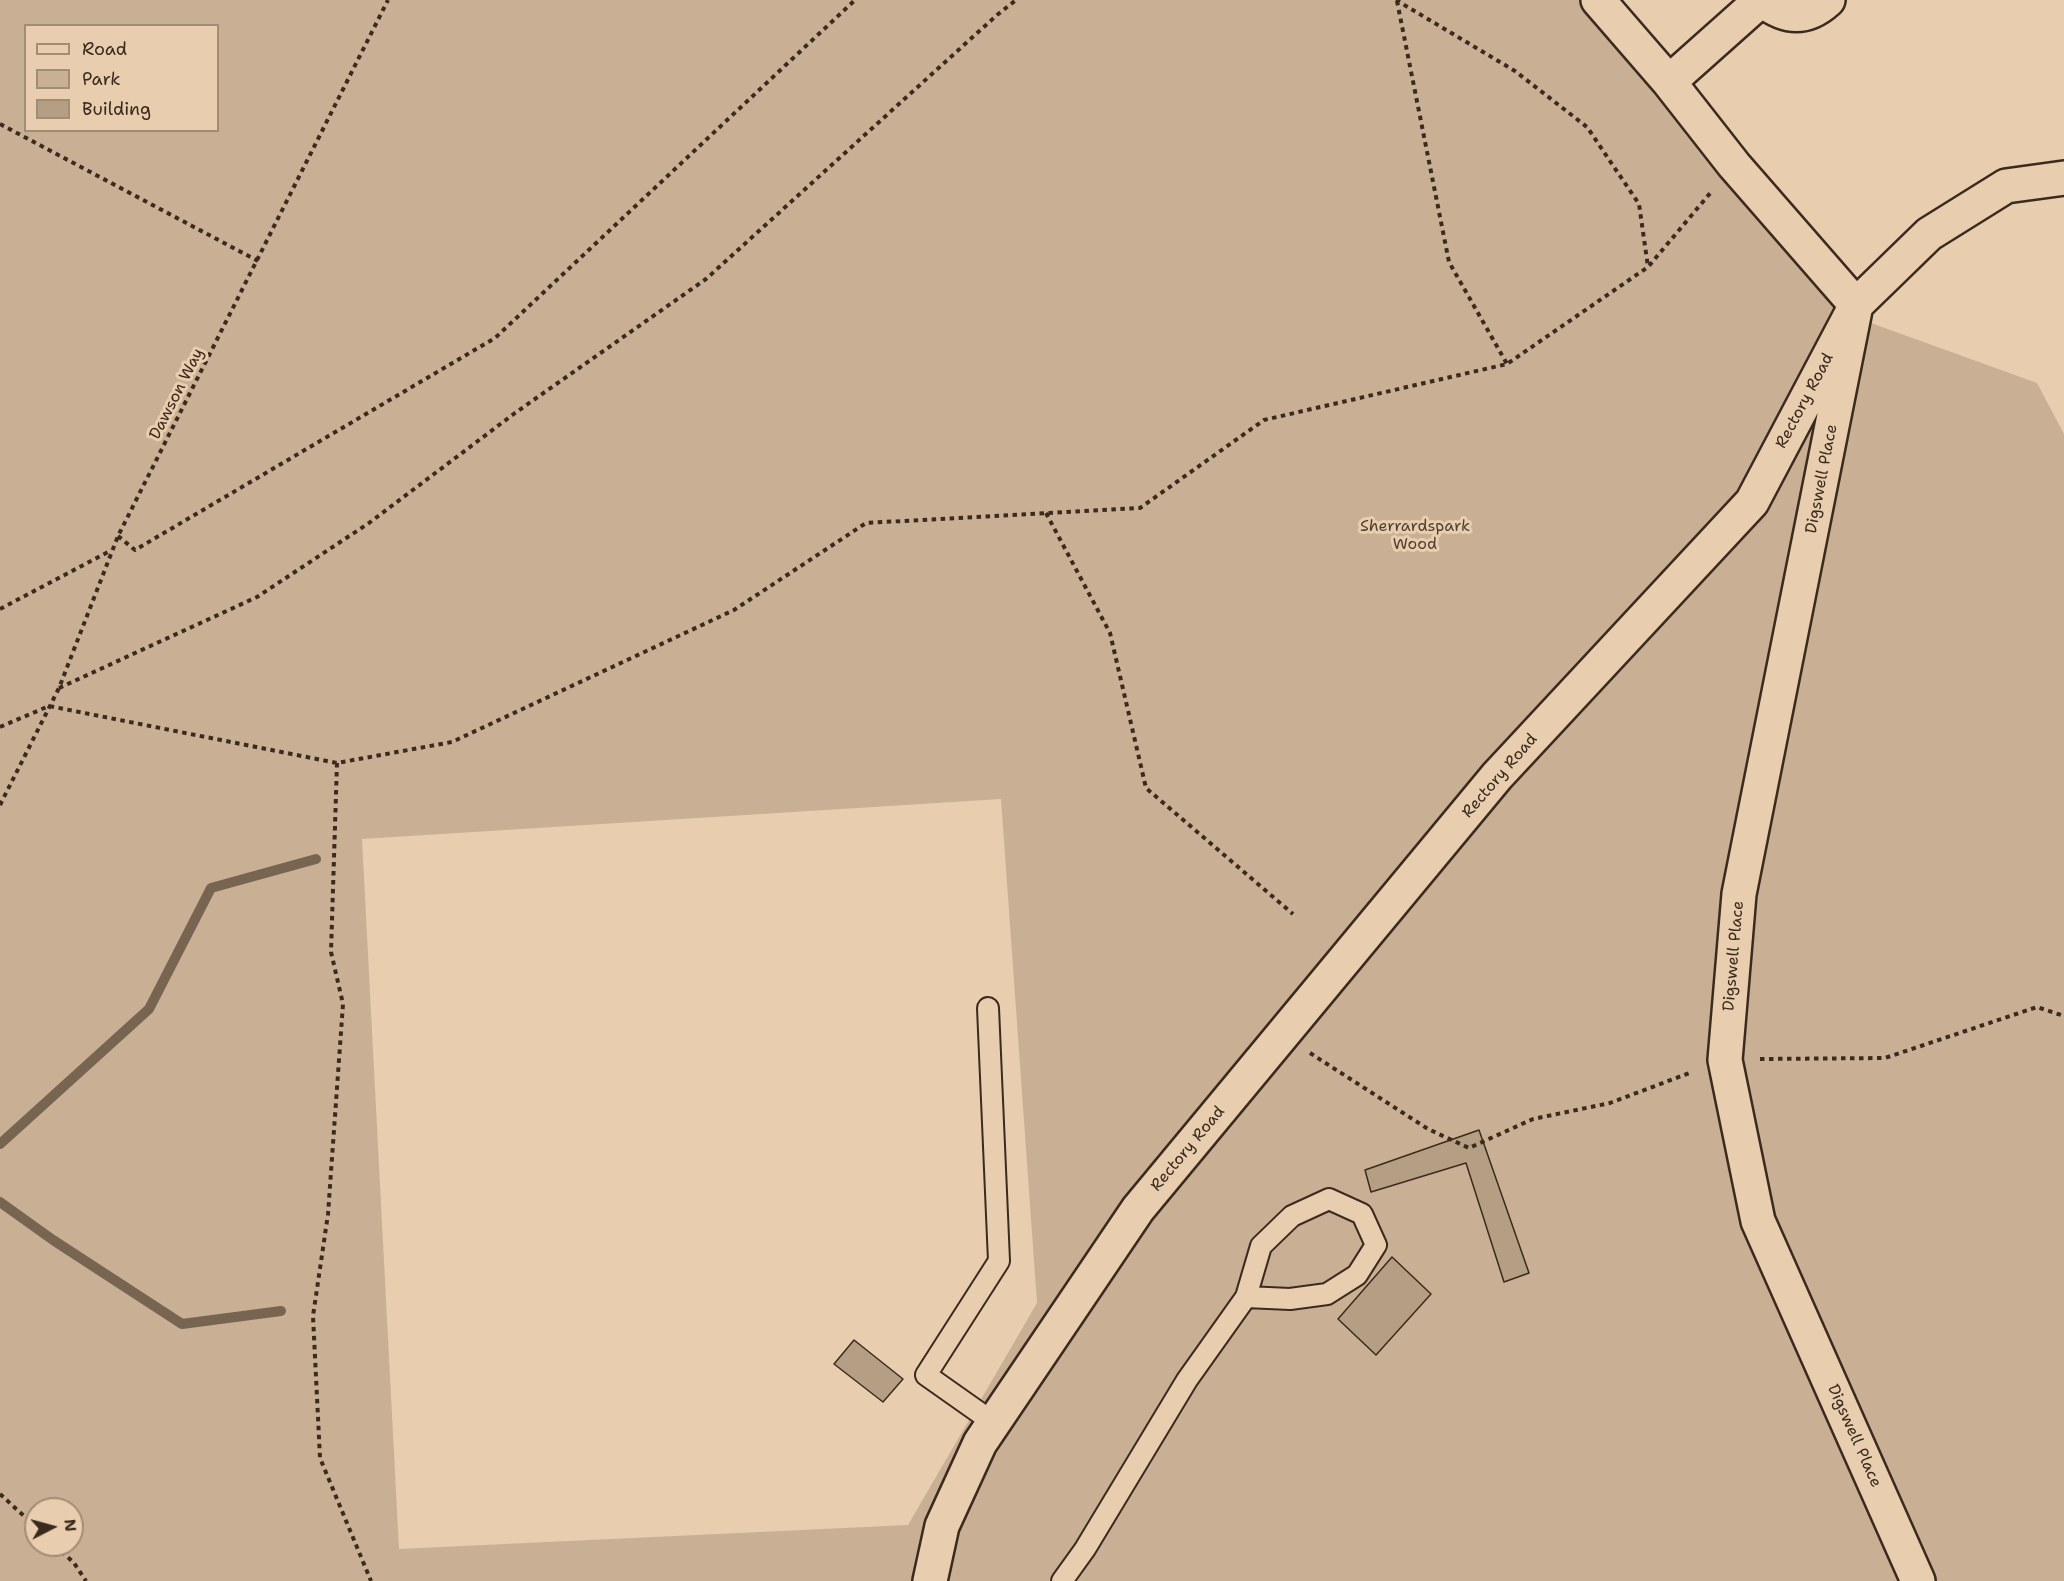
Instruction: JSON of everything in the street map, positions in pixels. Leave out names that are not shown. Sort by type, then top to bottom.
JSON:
[{"type":"street","points":[[1598,0],[1670,82],[1734,165],[1856,305]]},
{"type":"street","points":[[1670,82],[1762,0],[1774,10],[1796,15],[1817,9],[1828,0]]},
{"type":"street","name":"Rectory Road","points":[[930,1581],[942,1526],[980,1443],[1138,1209],[1497,776],[1752,502],[1856,305],[1929,234],[2006,186],[2064,178]]},
{"type":"street","name":"Digswell Place","points":[[1856,305],[1739,894],[1725,1060],[1758,1221],[1918,1581]]},
{"type":"lane","points":[[988,1008],[999,1261],[926,1375],[994,1423]]},
{"type":"lane","points":[[1062,1581],[1085,1549],[1187,1380],[1246,1296],[1260,1246],[1292,1216],[1329,1199],[1362,1214],[1376,1245],[1357,1275],[1327,1294],[1290,1299],[1246,1296]]},
{"type":"path","name":"Dawson Way","points":[[0,805],[58,688],[118,536],[388,0]]},
{"type":"path","points":[[118,536],[135,550],[495,338],[855,0]]},
{"type":"path","points":[[58,688],[257,597],[369,523],[515,413],[706,279],[1016,0]]},
{"type":"path","points":[[1397,0],[1515,71],[1587,127],[1639,204],[1648,267]]},
{"type":"path","points":[[1397,0],[1449,262],[1507,364]]},
{"type":"path","points":[[0,124],[258,261]]},
{"type":"path","points":[[0,728],[49,706],[337,763],[452,742],[734,610],[866,523],[1140,508],[1264,420],[1507,364],[1648,267],[1734,165]]},
{"type":"path","points":[[1046,513],[1110,633],[1146,788],[1293,915]]},
{"type":"path","points":[[0,609],[111,551]]},
{"type":"path","points":[[337,763],[331,951],[343,1004],[327,1214],[313,1316],[320,1458],[371,1581]]},
{"type":"path","points":[[1283,1036],[1348,1075],[1428,1129],[1469,1148],[1533,1119],[1610,1103],[1725,1060],[1885,1058],[2037,1007],[2064,1016]]},
{"type":"path","points":[[0,1494],[24,1516]]},
{"type":"path","points":[[68,1557],[86,1581]]},
{"type":"green space","name":"Sherrardspark Wood","points":[[0,0],[1612,0],[1871,323],[2037,383],[2064,434],[2064,1581],[0,1581]],"holes":[[[1001,799],[1037,1303],[908,1525],[399,1549],[362,839]]]},
{"type":"building","points":[[1479,1130],[1529,1273],[1504,1282],[1466,1163],[1371,1192],[1365,1170]]},
{"type":"building","points":[[1392,1257],[1431,1294],[1376,1355],[1338,1319]]},
{"type":"building","points":[[854,1340],[903,1379],[883,1402],[834,1364]]},
{"type":"waterway","points":[[0,1144],[149,1009],[211,888],[316,859]]},
{"type":"waterway","points":[[0,1202],[53,1240],[182,1324],[281,1311]]}]
